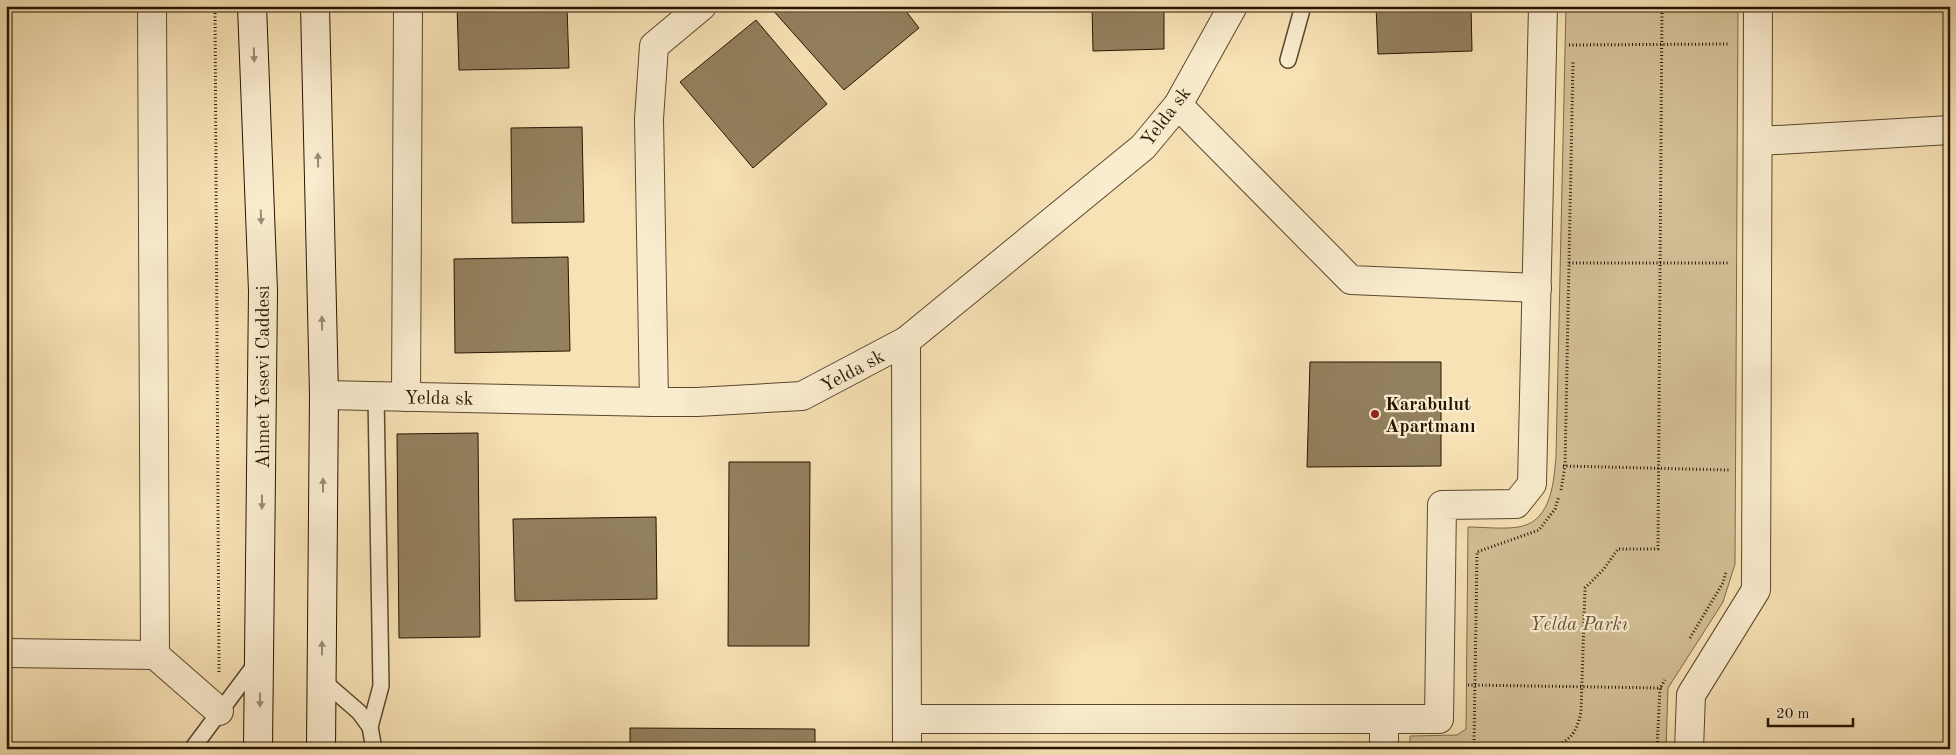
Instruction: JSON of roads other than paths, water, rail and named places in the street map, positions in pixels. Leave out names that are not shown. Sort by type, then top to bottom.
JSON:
[{"type":"street","points":[[152,6],[155,655]]},
{"type":"street","name":"Ahmet Yesevi Caddesi","points":[[252,6],[264,291],[261,657],[258,749]]},
{"type":"street","points":[[314,6],[324,395],[321,749]]},
{"type":"street","points":[[406,397],[408,6]]},
{"type":"street","points":[[654,402],[649,119],[654,46],[702,6]]},
{"type":"street","name":"Yelda sk","points":[[324,395],[654,402],[697,402],[802,396],[906,341],[1143,147],[1178,105],[1233,6]]},
{"type":"street","points":[[907,719],[1439,719],[1442,504],[1516,504],[1532,484],[1543,6]]},
{"type":"street","points":[[1689,749],[1691,695],[1756,590],[1758,6]]},
{"type":"street","points":[[1178,105],[1351,280],[1537,276]]},
{"type":"street","points":[[1759,141],[1950,130]]},
{"type":"street","points":[[906,341],[907,749]]},
{"type":"street","points":[[6,653],[155,655],[219,711]]},
{"type":"street","points":[[1384,719],[1384,749]]},
{"type":"lane","points":[[1288,60],[1303,6]]},
{"type":"lane","points":[[374,749],[370,727],[381,686],[376,396]]},
{"type":"lane","points":[[192,749],[261,657]]},
{"type":"lane","points":[[321,679],[359,712],[370,727]]},
{"type":"place","name":"Karabulut Apartmanı","points":[[1375,414]]},
{"type":"park label","name":"Yelda Parkı","points":[[1579,623]]}]
